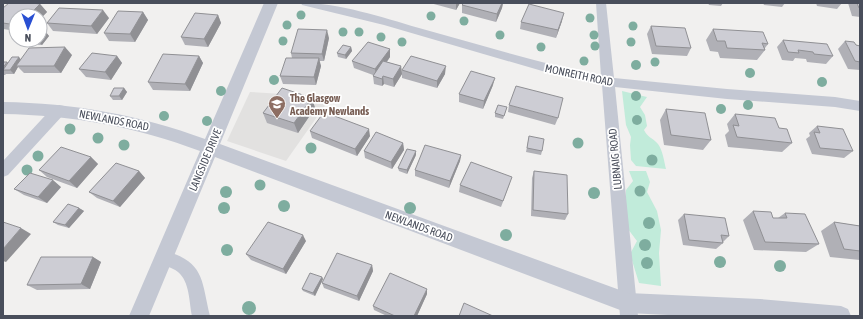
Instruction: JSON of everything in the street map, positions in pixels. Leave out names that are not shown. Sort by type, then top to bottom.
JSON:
[{"type":"street","name":"LANGSIDE DRIVE","points":[[139,316],[271,3]]},
{"type":"street","name":"MONREITH ROAD","points":[[306,3],[385,22],[556,71],[608,82],[727,94],[835,102],[860,106]]},
{"type":"street","name":"LUBNAIG ROAD","points":[[601,3],[628,309]]},
{"type":"street","name":"NEWLANDS ROAD","points":[[3,108],[59,110],[130,122],[168,132],[628,309],[760,309],[841,316]]},
{"type":"street","points":[[3,171],[59,110]]},
{"type":"street","points":[[163,258],[176,260],[184,265],[189,271],[193,279],[201,316]]},
{"type":"shaded area","name":"The Glasgow Academy Newlands","points":[[250,92],[331,97],[286,161],[227,141]]},
{"type":"green space","points":[[622,91],[647,97],[640,107],[645,115],[647,126],[644,130],[660,147],[666,169],[636,166],[631,160],[631,137],[626,125]]},
{"type":"green space","points":[[629,171],[646,171],[650,182],[647,192],[657,211],[661,230],[659,253],[661,286],[639,283],[630,254],[637,241],[628,229],[625,207],[626,190],[633,181]]},
{"type":"building","points":[[9,3],[40,4],[36,8],[8,8],[8,24],[3,23],[3,8]]},
{"type":"building","points":[[464,3],[502,3],[497,14],[462,5]]},
{"type":"building","points":[[529,4],[564,13],[558,30],[521,22]]},
{"type":"building","points":[[59,8],[103,10],[91,26],[48,23]]},
{"type":"building","points":[[118,11],[143,12],[130,34],[104,33]]},
{"type":"building","points":[[195,13],[218,15],[204,39],[181,37]]},
{"type":"building","points":[[651,26],[685,28],[691,48],[656,46]]},
{"type":"building","points":[[298,29],[327,30],[322,54],[291,53]]},
{"type":"building","points":[[713,29],[763,32],[768,44],[762,43],[765,50],[727,48],[725,41],[717,41]]},
{"type":"building","points":[[783,40],[827,44],[833,56],[814,54],[813,52],[798,50],[799,53],[788,52]]},
{"type":"building","points":[[845,41],[854,42],[856,45],[860,46],[860,62],[855,61]]},
{"type":"building","points":[[368,42],[390,49],[375,69],[352,61]]},
{"type":"building","points":[[343,45],[351,47],[345,55],[337,53]]},
{"type":"building","points":[[65,47],[54,66],[16,66],[29,48]]},
{"type":"building","points":[[92,53],[117,56],[105,72],[79,69]]},
{"type":"building","points":[[163,54],[199,56],[185,84],[148,82]]},
{"type":"building","points":[[411,56],[446,66],[437,81],[402,70]]},
{"type":"building","points":[[12,57],[19,57],[10,70],[3,70]]},
{"type":"building","points":[[286,58],[319,58],[314,77],[280,76]]},
{"type":"building","points":[[383,61],[401,66],[393,79],[383,76],[382,79],[373,76]]},
{"type":"building","points":[[3,62],[7,62],[3,68]]},
{"type":"building","points":[[471,71],[495,78],[484,101],[459,94]]},
{"type":"building","points":[[516,86],[563,98],[558,118],[509,105]]},
{"type":"building","points":[[114,88],[124,88],[119,96],[110,96]]},
{"type":"building","points":[[282,88],[312,98],[294,123],[263,113]]},
{"type":"building","points":[[498,105],[507,107],[504,116],[495,113]]},
{"type":"building","points":[[666,109],[705,113],[711,140],[671,135]]},
{"type":"building","points":[[324,112],[369,129],[355,149],[310,131]]},
{"type":"building","points":[[735,114],[775,118],[779,128],[787,129],[792,143],[737,137],[733,125],[739,126]]},
{"type":"building","points":[[817,126],[843,129],[853,151],[820,148],[814,132],[820,133]]},
{"type":"building","points":[[376,132],[403,143],[391,162],[364,151]]},
{"type":"building","points":[[529,136],[544,139],[542,151],[527,148]]},
{"type":"building","points":[[425,145],[461,155],[450,181],[415,170]]},
{"type":"building","points":[[61,147],[91,157],[69,181],[39,170]]},
{"type":"building","points":[[407,149],[416,151],[407,170],[398,168]]},
{"type":"building","points":[[471,162],[512,177],[503,201],[460,185]]},
{"type":"building","points":[[116,163],[139,171],[113,201],[89,192]]},
{"type":"building","points":[[534,171],[567,175],[568,214],[533,210]]},
{"type":"building","points":[[30,173],[53,180],[38,197],[14,189]]},
{"type":"building","points":[[68,204],[79,208],[65,225],[53,222]]},
{"type":"building","points":[[753,211],[771,212],[773,218],[787,218],[785,213],[805,214],[819,244],[765,242]]},
{"type":"building","points":[[684,214],[725,218],[729,236],[721,235],[723,243],[689,240]]},
{"type":"building","points":[[3,222],[21,228],[3,249]]},
{"type":"building","points":[[268,222],[303,235],[283,269],[246,254]]},
{"type":"building","points":[[834,222],[860,226],[860,251],[844,249]]},
{"type":"building","points":[[337,253],[372,265],[357,296],[322,283]]},
{"type":"building","points":[[41,257],[93,257],[81,284],[27,285]]},
{"type":"building","points":[[310,273],[322,277],[313,293],[302,289]]},
{"type":"building","points":[[390,273],[427,289],[414,316],[395,316],[373,306]]},
{"type":"building","points":[[464,303],[493,316],[459,316]]},
{"type":"place","name":"The Glasgow Academy Newlands","points":[[277,119]]}]
